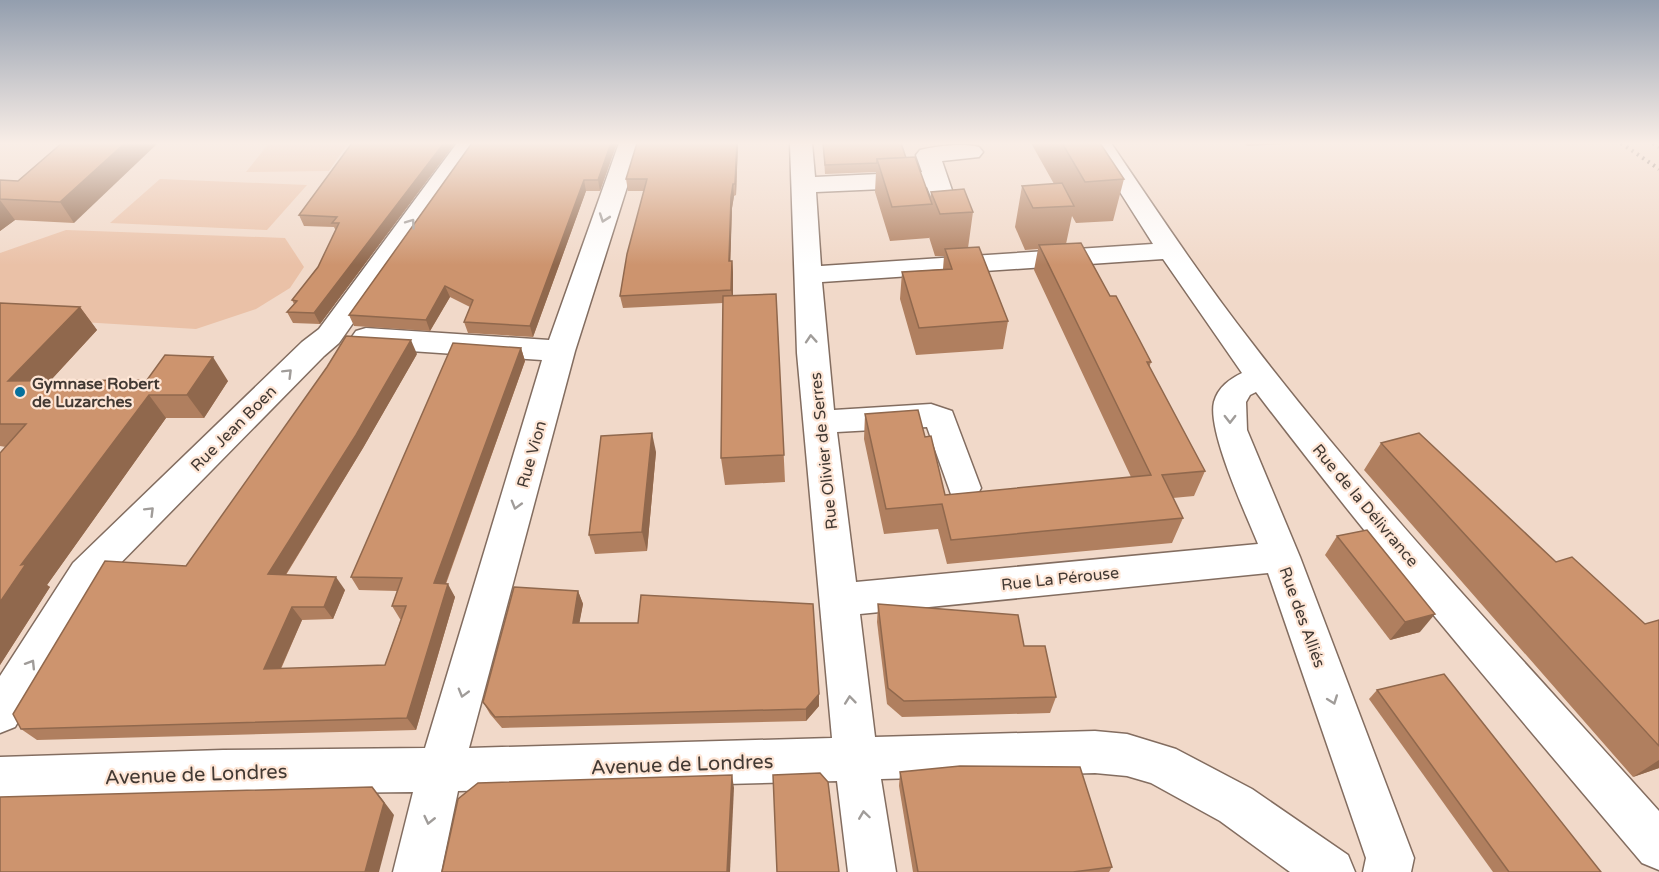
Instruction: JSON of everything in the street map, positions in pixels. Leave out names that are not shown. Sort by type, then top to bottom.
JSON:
[{"type":"street","name":"Rue Jean Boen","points":[[0,714],[86,574],[312,349],[329,336],[439,184]]},
{"type":"street","name":"Rue Vion","points":[[417,872],[441,768],[560,351],[616,184]]},
{"type":"street","points":[[802,185],[831,184]]},
{"type":"street","points":[[938,184],[948,214]]},
{"type":"street","name":"Rue de la Délivrance","points":[[1127,184],[1171,252],[1261,377],[1397,544],[1659,846]]},
{"type":"street","name":"Rue Olivier de Serres","points":[[802,185],[807,275],[820,422],[856,759],[872,872]]},
{"type":"street","points":[[807,275],[1171,252]]},
{"type":"street","points":[[329,336],[560,351]]},
{"type":"street","name":"Rue des Alliés","points":[[1261,377],[1238,388],[1230,402],[1231,430],[1281,557],[1390,858],[1387,872]]},
{"type":"street","points":[[820,422],[931,415],[941,419],[964,488]]},
{"type":"street","name":"Rue La Pérouse","points":[[839,600],[1281,557]]},
{"type":"street","name":"Avenue de Londres","points":[[0,779],[441,768],[488,769],[1095,752],[1127,755],[1160,764],[1236,805],[1331,872]]},
{"type":"shaded area","points":[[155,184],[307,185],[267,230],[110,223]]},
{"type":"shaded area","points":[[66,230],[285,238],[304,267],[290,288],[256,309],[196,329],[0,317],[0,253]]},
{"type":"building","points":[[0,184],[80,184],[60,202],[0,199]]},
{"type":"building","points":[[322,184],[413,184],[314,313],[287,312],[297,301],[292,300],[318,267],[339,223],[332,223],[337,217],[299,215]]},
{"type":"building","points":[[443,184],[583,184],[530,326],[464,322],[473,300],[445,286],[426,320],[349,315]]},
{"type":"building","points":[[646,184],[735,184],[733,184],[731,197],[729,261],[732,261],[731,290],[620,296],[627,254]]},
{"type":"building","points":[[885,184],[925,184],[932,204],[892,207]]},
{"type":"building","points":[[1062,184],[1074,206],[1033,208],[1022,186]]},
{"type":"building","points":[[964,189],[973,212],[940,214],[931,192]]},
{"type":"building","points":[[1081,243],[1110,296],[1116,296],[1151,362],[1147,362],[1205,471],[1162,475],[1183,518],[951,540],[942,504],[886,509],[865,414],[918,410],[925,437],[931,436],[945,495],[1151,475],[1039,245]]},
{"type":"building","points":[[979,247],[1008,321],[919,328],[902,272],[952,269],[945,249]]},
{"type":"building","points":[[776,294],[784,455],[721,458],[723,296]]},
{"type":"building","points":[[0,303],[80,307],[8,381],[147,380],[165,355],[213,357],[187,395],[149,395],[21,565],[26,564],[0,602],[0,453],[26,424],[0,424]]},
{"type":"building","points":[[346,336],[411,340],[356,435],[268,574],[336,577],[324,607],[292,607],[264,669],[385,665],[406,606],[392,606],[402,578],[351,577],[453,343],[521,348],[434,583],[448,584],[407,718],[21,729],[13,714],[105,561],[186,566],[327,367]]},
{"type":"building","points":[[652,433],[642,532],[589,535],[601,436]]},
{"type":"building","points":[[1419,433],[1556,562],[1572,557],[1645,624],[1659,620],[1659,746],[1381,443]]},
{"type":"building","points":[[1367,530],[1435,614],[1405,622],[1337,536]]},
{"type":"building","points":[[514,587],[578,591],[573,623],[638,623],[641,595],[813,604],[819,694],[806,709],[495,717],[483,702]]},
{"type":"building","points":[[878,604],[1018,615],[1024,646],[1045,646],[1056,697],[904,701],[888,688]]},
{"type":"building","points":[[1444,674],[1601,872],[1509,872],[1377,690]]},
{"type":"building","points":[[960,766],[1080,767],[1112,867],[1073,872],[918,872],[900,772]]},
{"type":"building","points":[[820,773],[828,782],[839,872],[777,872],[773,775]]},
{"type":"building","points":[[732,775],[727,872],[442,872],[458,799],[478,783]]},
{"type":"building","points":[[372,787],[384,803],[365,872],[0,872],[0,797]]},
{"type":"place","name":"Gymnase Robert de Luzarches","points":[[20,392]]}]
